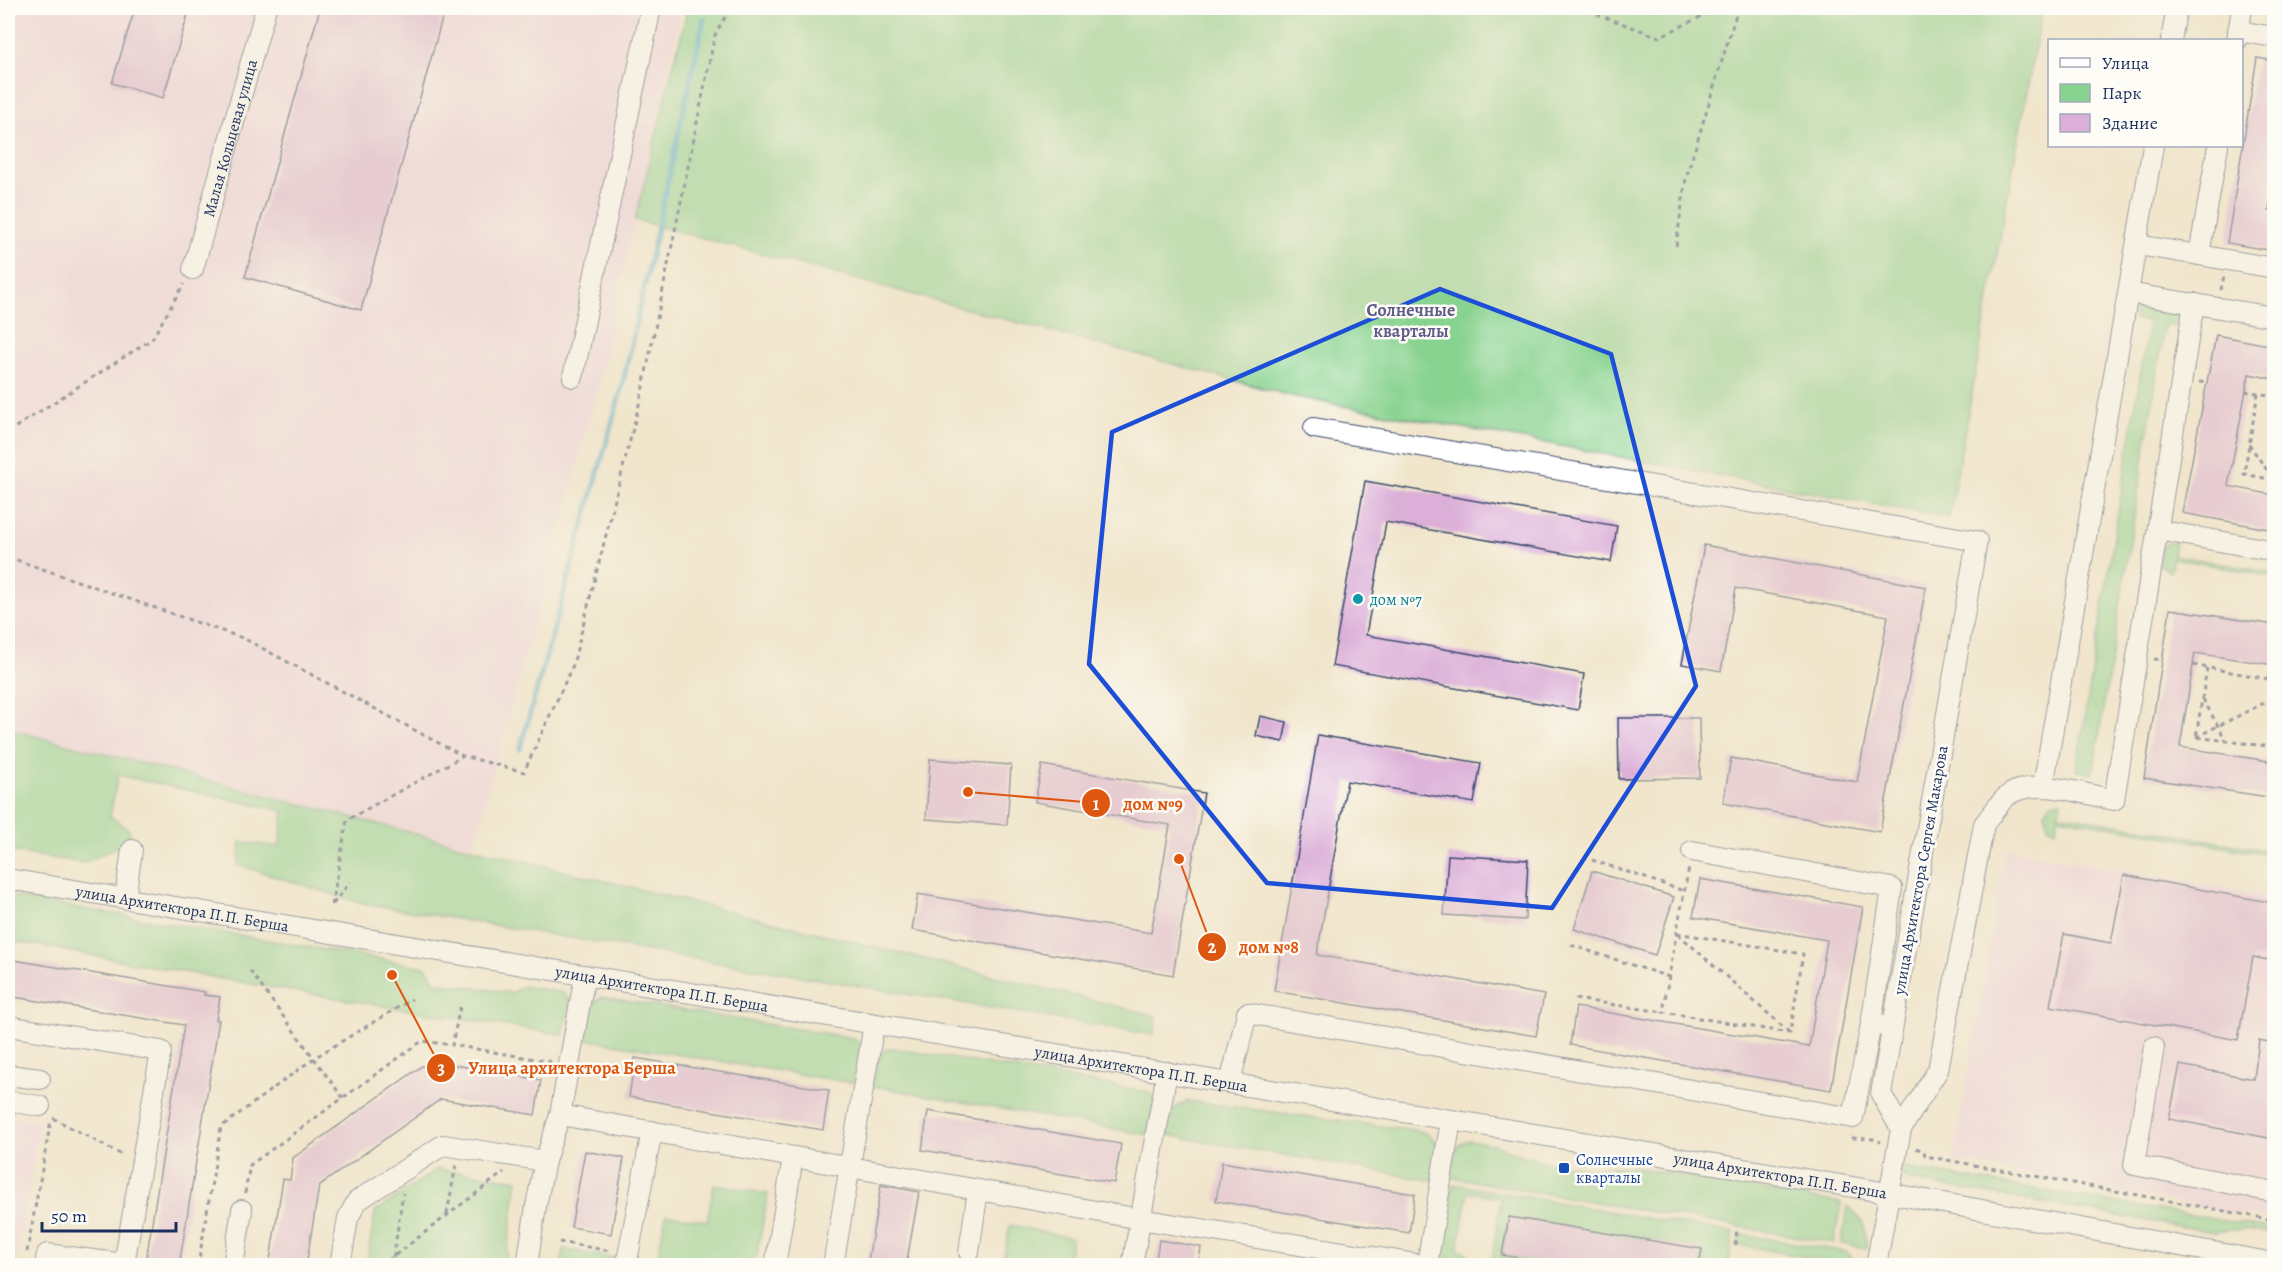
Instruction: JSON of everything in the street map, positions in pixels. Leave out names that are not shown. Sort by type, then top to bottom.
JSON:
[{"type":"street","name":"Малая Кольцевая улица","points":[[193,269],[266,8]]},
{"type":"street","points":[[573,376],[651,8]]},
{"type":"street","points":[[2171,39],[2177,8]]},
{"type":"street","points":[[2242,8],[2237,36],[2274,37]]},
{"type":"street","points":[[2043,787],[2153,147]]},
{"type":"street","points":[[2199,255],[2218,147]]},
{"type":"street","points":[[2137,245],[2274,268]]},
{"type":"street","points":[[2128,293],[2274,317]]},
{"type":"street","points":[[1876,1266],[1901,1130],[1938,1070],[1984,824],[2006,797],[2020,788],[2043,787],[2114,800],[2194,303]]},
{"type":"street","name":"улица Архитектора Сергея Макарова","points":[[1314,428],[1977,541],[1881,1094],[1901,1130]]},
{"type":"street","points":[[2158,530],[2274,551]]},
{"type":"street","points":[[125,898],[132,850]]},
{"type":"street","points":[[1230,1083],[1247,1013],[1853,1118],[1871,1024],[1892,888],[1692,851]]},
{"type":"street","name":"улица Архитектора П.П. Берша","points":[[8,879],[1888,1193],[2273,1264]]},
{"type":"street","points":[[527,1266],[544,1161],[560,1115],[585,975]]},
{"type":"street","points":[[833,1266],[874,1023]]},
{"type":"street","points":[[1871,1024],[1892,1027]]},
{"type":"street","points":[[8,1026],[161,1051],[124,1264],[46,1260]]},
{"type":"street","points":[[2154,1047],[2134,1165],[2274,1192]]},
{"type":"street","points":[[1132,1266],[1167,1072]]},
{"type":"street","points":[[8,1075],[40,1079]]},
{"type":"street","points":[[8,1101],[46,1112]]},
{"type":"street","points":[[560,1115],[1140,1219],[1428,1265],[1451,1120]]},
{"type":"street","points":[[622,1259],[651,1131]]},
{"type":"street","points":[[340,1266],[348,1218],[357,1201],[443,1145],[544,1161]]},
{"type":"street","points":[[775,1266],[793,1157]]},
{"type":"street","points":[[969,1252],[978,1190]]},
{"type":"street","points":[[233,1266],[242,1209]]},
{"type":"path","points":[[8,556],[245,639],[463,756],[524,771],[573,665],[641,397],[714,35],[730,8]]},
{"type":"path","points":[[1580,8],[1659,37],[1719,8]]},
{"type":"path","points":[[1676,246],[1686,178],[1738,8]]},
{"type":"path","points":[[2219,307],[2226,260]]},
{"type":"path","points":[[8,432],[152,339],[193,269]]},
{"type":"path","points":[[2246,391],[2274,396]]},
{"type":"path","points":[[2258,393],[2244,474],[2274,480]]},
{"type":"path","points":[[2249,444],[2274,480]]},
{"type":"path","points":[[2193,666],[2274,680]]},
{"type":"path","points":[[2196,737],[2207,668]]},
{"type":"path","points":[[2202,698],[2227,742]]},
{"type":"path","points":[[2196,737],[2274,698]]},
{"type":"path","points":[[2196,737],[2274,747]]},
{"type":"path","points":[[350,882],[332,905],[347,820],[463,756]]},
{"type":"path","points":[[1663,1012],[1692,851]]},
{"type":"path","points":[[1592,860],[1684,891]]},
{"type":"path","points":[[1677,933],[1803,954],[1790,1033]]},
{"type":"path","points":[[1677,933],[1790,1033]]},
{"type":"path","points":[[1571,945],[1669,977]]},
{"type":"path","points":[[250,971],[343,1098]]},
{"type":"path","points":[[198,1266],[221,1127],[314,1058],[411,999]]},
{"type":"path","points":[[1575,999],[1790,1033]]},
{"type":"path","points":[[452,1046],[460,1007]]},
{"type":"path","points":[[242,1209],[250,1165],[422,1041],[569,1064]]},
{"type":"path","points":[[46,1260],[27,1252],[46,1112],[141,1165]]},
{"type":"path","points":[[1849,1138],[1873,1139],[1896,1149],[1909,1146],[1924,1150],[1925,1156],[2274,1220]]},
{"type":"path","points":[[447,1216],[459,1148]]},
{"type":"path","points":[[381,1266],[523,1158]]},
{"type":"path","points":[[392,1266],[391,1258],[408,1168]]},
{"type":"path","points":[[1735,1245],[1737,1229]]},
{"type":"path","points":[[559,1242],[622,1259]]},
{"type":"highlighted area","points":[[1440,289],[1611,354],[1696,686],[1552,908],[1267,883],[1089,664],[1112,432]]},
{"type":"shaded area","points":[[8,8],[682,8],[597,392],[473,847],[8,728]]},
{"type":"shaded area","points":[[2006,849],[2274,897],[2274,1220],[1953,1161]]},
{"type":"shaded area","points":[[8,1117],[40,1122],[16,1265],[8,1265]]},
{"type":"green space","points":[[685,8],[2042,8],[1949,518],[1296,397],[635,220],[686,15]]},
{"type":"green space","points":[[2137,308],[2181,314],[2182,326],[2165,324],[2093,774],[2076,771],[2149,322],[2133,319]]},
{"type":"green space","points":[[2175,542],[2173,555],[2274,573],[2274,577],[2173,558],[2170,572],[2159,564],[2162,547]]},
{"type":"green space","points":[[8,729],[479,850],[1157,1016],[1154,1035],[361,903],[238,865],[241,842],[279,847],[284,811],[118,775],[110,816],[129,830],[130,840],[84,863],[8,851]]},
{"type":"green space","points":[[2061,801],[2059,814],[2274,852],[2274,856],[2058,817],[2056,830],[2048,826],[2044,813],[2052,802]]},
{"type":"green space","points":[[8,896],[426,967],[435,982],[512,993],[523,986],[564,993],[570,1002],[563,1035],[256,985],[8,940]]},
{"type":"green space","points":[[601,997],[853,1038],[860,1044],[861,1053],[852,1083],[583,1039],[588,1010]]},
{"type":"green space","points":[[886,1049],[898,1049],[1149,1092],[1155,1098],[1148,1135],[872,1086],[879,1058]]},
{"type":"green space","points":[[1188,1101],[1420,1131],[1431,1136],[1438,1145],[1433,1181],[1162,1134],[1176,1107]]},
{"type":"green space","points":[[1470,1140],[1494,1145],[1539,1161],[1592,1169],[1632,1167],[1841,1203],[1834,1243],[1449,1177],[1458,1145]]},
{"type":"green space","points":[[1899,1167],[2274,1229],[2274,1234],[2247,1229],[2213,1232],[1909,1180],[1902,1175]]},
{"type":"green space","points":[[437,1169],[518,1180],[505,1265],[396,1266],[367,1261],[375,1212]]},
{"type":"green space","points":[[714,1184],[768,1194],[755,1265],[656,1265],[666,1214],[707,1221]]},
{"type":"green space","points":[[1453,1184],[1734,1233],[1728,1265],[1699,1265],[1701,1249],[1509,1217],[1502,1255],[1563,1265],[1491,1265],[1501,1198],[1468,1192],[1458,1249],[1468,1254],[1468,1263],[1448,1259],[1441,1251]]},
{"type":"green space","points":[[1848,1206],[1864,1223],[1867,1248],[1841,1244]]},
{"type":"green space","points":[[1010,1225],[1072,1238],[1067,1265],[960,1266],[962,1256],[1002,1265]]},
{"type":"green space","points":[[1740,1234],[1846,1252],[1851,1258],[1850,1265],[1738,1245]]},
{"type":"green space","points":[[564,1249],[614,1258],[613,1265],[561,1265]]},
{"type":"building","points":[[135,8],[190,8],[163,98],[112,83]]},
{"type":"building","points":[[320,8],[445,8],[361,310],[245,277]]},
{"type":"building","points":[[2257,58],[2274,61],[2274,175],[2269,211],[2274,212],[2274,251],[2227,243]]},
{"type":"building","points":[[2216,335],[2274,346],[2274,379],[2249,374],[2228,486],[2274,495],[2274,530],[2182,513]]},
{"type":"building","name":"дом №7","points":[[1365,481],[1617,526],[1611,562],[1386,522],[1366,635],[1584,674],[1578,710],[1332,666]]},
{"type":"building","points":[[1704,545],[1926,587],[1880,832],[1723,803],[1731,758],[1857,782],[1888,616],[1736,588],[1721,671],[1682,664]]},
{"type":"building","points":[[2170,609],[2274,625],[2274,665],[2195,653],[2180,747],[2274,762],[2274,798],[2144,778]]},
{"type":"building","points":[[1260,716],[1287,722],[1283,742],[1256,736]]},
{"type":"building","points":[[1618,718],[1699,718],[1700,778],[1619,779]]},
{"type":"building","points":[[1318,735],[1481,763],[1474,803],[1347,781],[1317,955],[1544,995],[1536,1036],[1274,991]]},
{"type":"building","points":[[930,759],[1011,765],[1007,825],[926,819]]},
{"type":"building","points":[[1042,765],[1204,793],[1173,975],[912,930],[918,894],[1151,933],[1170,825],[1035,802]]},
{"type":"building","points":[[1448,855],[1528,860],[1525,920],[1444,915]]},
{"type":"building","points":[[1592,871],[1674,897],[1655,955],[1574,929]]},
{"type":"building","points":[[2124,875],[2274,903],[2273,961],[2253,957],[2238,1040],[2050,1006],[2064,934],[2111,943]]},
{"type":"building","points":[[1700,879],[1863,907],[1831,1090],[1570,1045],[1576,1007],[1809,1047],[1827,940],[1693,917]]},
{"type":"building","points":[[8,959],[205,992],[204,995],[220,997],[216,1020],[219,1020],[179,1266],[145,1266],[184,1025],[8,996]]},
{"type":"building","points":[[2259,1040],[2274,1043],[2274,1139],[2169,1119],[2180,1065],[2254,1079]]},
{"type":"building","points":[[635,1058],[829,1090],[823,1130],[629,1097]]},
{"type":"building","points":[[449,1064],[541,1080],[535,1115],[441,1099],[319,1186],[306,1266],[269,1266],[283,1179],[290,1180],[293,1158],[422,1066]]},
{"type":"building","points":[[928,1111],[1121,1144],[1114,1183],[922,1150]]},
{"type":"building","points":[[585,1151],[624,1158],[611,1234],[571,1227]]},
{"type":"building","points":[[1222,1162],[1415,1194],[1409,1233],[1216,1201]]},
{"type":"building","points":[[881,1185],[919,1192],[906,1266],[867,1266]]},
{"type":"building","points":[[1509,1217],[1702,1249],[1699,1266],[1563,1266],[1502,1255]]},
{"type":"building","points":[[1159,1240],[1201,1247],[1198,1266],[1155,1266]]},
{"type":"waterway","points":[[520,749],[621,391],[704,19]]},
{"type":"place","name":"дом №7","points":[[1358,599]]},
{"type":"place","name":"дом №9","points":[[968,792]]},
{"type":"place","name":"дом №8","points":[[1179,859]]},
{"type":"place","name":"Улица архитектора Берша","points":[[392,975]]},
{"type":"place","name":"Солнечные кварталы","points":[[1564,1168]]},
{"type":"district","name":"Солнечные кварталы","points":[[1411,320]]}]
